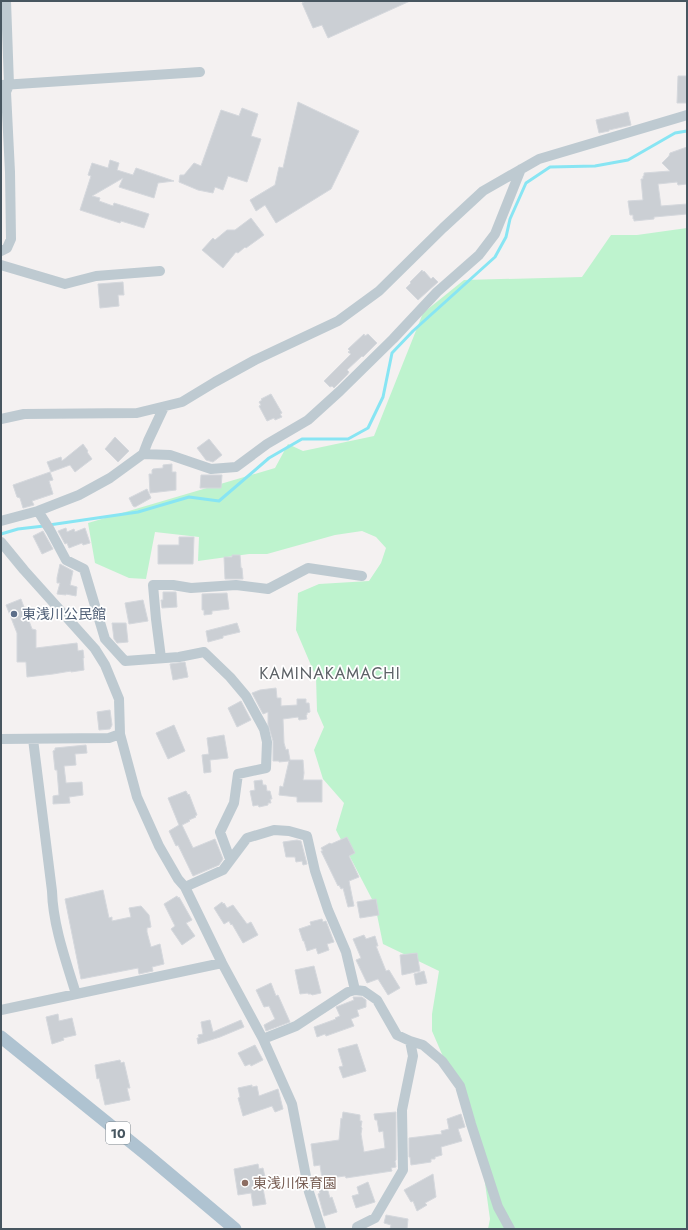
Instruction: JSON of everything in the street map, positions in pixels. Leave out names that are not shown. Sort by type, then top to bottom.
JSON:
[{"type":"main road","name":"10","points":[[1,1037],[147,1155],[235,1229]]},
{"type":"street","points":[[1,251],[7,248],[11,239],[10,172],[5,85],[6,1]]},
{"type":"street","points":[[5,85],[200,72]]},
{"type":"street","points":[[1,419],[24,414],[137,414],[182,402],[255,360],[338,321],[379,291],[482,191],[539,159],[687,115]]},
{"type":"street","points":[[143,454],[170,455],[211,469],[236,467],[267,444],[308,420],[393,339],[437,292],[478,255],[496,234],[521,169]]},
{"type":"street","points":[[1,265],[65,284],[96,276],[160,271]]},
{"type":"street","points":[[1,522],[40,514],[110,478],[143,454],[164,407]]},
{"type":"street","points":[[40,514],[66,560],[84,569],[105,639],[125,661],[179,657],[204,652],[230,677],[246,696],[264,729],[267,742],[266,768],[238,774],[234,803],[220,832],[230,860]]},
{"type":"street","points":[[1,542],[24,570],[95,649],[105,665],[119,699],[120,734],[137,797],[159,846],[178,879],[185,887],[222,963],[263,1039],[292,1104],[309,1192],[321,1229]]},
{"type":"street","points":[[161,658],[153,585],[173,585],[191,588],[236,585],[268,589],[308,568],[362,576]]},
{"type":"street","points":[[1,739],[109,738],[120,734]]},
{"type":"street","points":[[33,739],[52,891],[52,907],[64,956],[76,994]]},
{"type":"street","points":[[185,887],[223,870],[247,838],[274,830],[290,831],[307,836],[315,871],[346,952],[354,990]]},
{"type":"street","points":[[1,1010],[222,963]]},
{"type":"street","points":[[263,1039],[296,1026],[348,992],[354,990],[364,991],[377,1000],[397,1035],[423,1045],[442,1061],[460,1086],[498,1207],[510,1229]]},
{"type":"street","points":[[357,1229],[357,1227],[375,1218],[403,1170],[402,1110],[414,1056],[410,1041]]},
{"type":"green space","points":[[687,228],[687,1229],[488,1229],[490,1219],[479,1140],[432,1031],[432,1014],[439,971],[383,944],[375,905],[336,830],[344,803],[323,779],[314,750],[324,727],[317,711],[316,677],[296,630],[298,593],[319,584],[369,581],[381,563],[386,548],[376,537],[362,531],[335,535],[267,554],[249,554],[198,561],[199,537],[155,532],[146,579],[129,578],[95,563],[88,523],[275,468],[288,444],[303,451],[374,436],[423,313],[464,280],[582,277],[611,235],[637,235]]},
{"type":"building","points":[[306,1],[410,1],[328,38],[322,25],[313,28],[302,3]]},
{"type":"building","points":[[678,76],[687,76],[687,103],[677,103]]},
{"type":"building","points":[[298,102],[359,131],[331,189],[276,223],[265,205],[256,211],[250,200],[275,185],[279,167],[283,168]]},
{"type":"building","points":[[242,108],[258,114],[251,136],[261,139],[247,182],[228,176],[223,190],[215,187],[213,193],[198,190],[179,182],[180,175],[184,175],[194,163],[201,166],[221,110],[239,116]]},
{"type":"building","points":[[628,112],[631,125],[599,133],[596,120]]},
{"type":"building","points":[[687,147],[687,184],[678,185],[677,182],[658,184],[661,206],[687,204],[687,214],[654,217],[654,219],[634,221],[633,215],[630,215],[628,201],[643,200],[641,179],[643,179],[644,173],[670,171],[662,163],[670,153]]},
{"type":"building","points":[[110,160],[119,163],[117,170],[133,175],[136,168],[174,181],[158,183],[154,198],[119,187],[123,178],[92,196],[100,198],[99,201],[113,206],[114,203],[149,214],[144,228],[121,221],[120,223],[80,210],[91,176],[88,175],[92,163],[108,168]]},
{"type":"building","points":[[251,218],[264,235],[238,253],[236,252],[223,268],[202,250],[213,238],[215,240],[227,230],[235,230]]},
{"type":"building","points":[[422,270],[431,279],[433,277],[438,282],[418,300],[406,288]]},
{"type":"building","points":[[123,282],[124,295],[118,295],[119,306],[100,308],[98,284]]},
{"type":"building","points":[[364,334],[365,336],[368,334],[377,343],[347,370],[349,372],[347,375],[334,388],[332,386],[330,387],[324,381],[351,354],[348,352],[350,351],[348,349]]},
{"type":"building","points":[[271,394],[282,413],[280,414],[282,417],[267,421],[259,406],[261,405],[259,402],[262,400],[261,399]]},
{"type":"building","points":[[115,437],[129,451],[118,462],[105,449]]},
{"type":"building","points":[[209,439],[222,455],[213,462],[206,460],[197,448]]},
{"type":"building","points":[[83,444],[92,459],[75,472],[70,465],[51,472],[47,462],[61,457],[62,461]]},
{"type":"building","points":[[172,464],[172,472],[176,472],[176,490],[150,493],[149,474],[152,474],[152,470],[163,468],[163,465]]},
{"type":"building","points":[[50,472],[53,480],[49,481],[53,494],[32,501],[34,505],[23,508],[20,498],[17,497],[13,485]]},
{"type":"building","points":[[201,475],[222,475],[221,488],[200,488]]},
{"type":"building","points":[[147,489],[151,498],[135,507],[133,506],[129,498]]},
{"type":"building","points":[[66,528],[67,532],[74,529],[75,532],[85,528],[90,543],[83,545],[82,543],[69,548],[58,531]]},
{"type":"building","points":[[43,531],[53,549],[42,554],[33,536]]},
{"type":"building","points":[[179,537],[194,537],[193,564],[158,564],[158,545],[179,545]]},
{"type":"building","points":[[232,555],[240,555],[243,579],[225,579],[224,557],[232,557]]},
{"type":"building","points":[[60,564],[73,571],[70,585],[77,587],[76,596],[57,594],[60,583],[57,583],[57,578]]},
{"type":"building","points":[[163,592],[176,592],[177,607],[162,608],[161,600],[163,600]]},
{"type":"building","points":[[227,593],[229,609],[212,611],[212,614],[204,615],[204,610],[202,610],[202,594]]},
{"type":"building","points":[[21,599],[32,629],[36,630],[36,648],[77,643],[78,651],[83,650],[84,670],[27,677],[26,662],[17,662],[17,633],[6,605]]},
{"type":"building","points":[[143,600],[148,621],[129,624],[125,603]]},
{"type":"building","points":[[112,623],[126,623],[128,642],[117,643],[114,639]]},
{"type":"building","points":[[237,623],[240,632],[223,636],[223,638],[208,642],[206,631]]},
{"type":"building","points":[[185,662],[188,677],[173,680],[170,664]]},
{"type":"building","points":[[276,688],[277,698],[281,698],[281,706],[297,705],[297,699],[306,699],[306,703],[309,703],[310,712],[306,715],[307,719],[299,720],[298,717],[283,719],[284,743],[286,750],[288,749],[290,760],[303,760],[303,780],[322,780],[322,802],[297,802],[297,797],[279,795],[280,786],[283,787],[289,761],[273,761],[273,741],[268,724],[268,712],[263,714],[252,693],[260,690]]},
{"type":"building","points":[[241,701],[251,720],[237,727],[228,708]]},
{"type":"building","points":[[110,710],[112,725],[110,729],[99,730],[97,712]]},
{"type":"building","points":[[174,725],[185,751],[168,759],[156,733]]},
{"type":"building","points":[[224,735],[228,758],[210,760],[211,772],[204,773],[202,755],[209,754],[207,738]]},
{"type":"building","points":[[86,745],[87,753],[75,754],[76,765],[64,766],[66,783],[82,782],[83,795],[69,797],[70,803],[53,804],[53,796],[59,795],[57,770],[55,770],[53,751],[55,748]]},
{"type":"building","points":[[262,780],[263,785],[266,785],[267,791],[270,791],[272,799],[270,799],[271,803],[259,807],[258,805],[253,806],[250,791],[255,790],[254,781]]},
{"type":"building","points":[[186,791],[188,795],[189,794],[197,815],[182,825],[193,848],[215,839],[223,859],[219,865],[193,876],[178,845],[176,846],[169,831],[179,825],[168,798]]},
{"type":"building","points":[[347,837],[355,853],[349,856],[359,877],[349,881],[354,906],[348,907],[343,888],[341,889],[339,885],[338,886],[321,851],[323,851],[321,848],[330,843],[331,844]]},
{"type":"building","points":[[297,840],[301,841],[307,864],[303,865],[302,861],[296,862],[295,857],[286,857],[283,842]]},
{"type":"building","points":[[103,890],[109,918],[112,917],[112,921],[131,917],[129,908],[141,906],[149,915],[151,927],[147,928],[147,932],[151,947],[160,944],[164,964],[152,967],[153,971],[139,974],[138,968],[81,979],[65,899]]},
{"type":"building","points":[[177,896],[192,920],[186,923],[195,936],[182,945],[171,929],[175,926],[164,904]]},
{"type":"building","points":[[376,899],[379,915],[360,918],[357,902]]},
{"type":"building","points":[[222,902],[227,908],[233,905],[247,924],[251,922],[258,935],[243,943],[232,924],[231,925],[229,921],[224,924],[214,908]]},
{"type":"building","points":[[322,919],[323,922],[326,921],[334,942],[327,944],[329,950],[318,954],[316,948],[307,951],[299,929],[311,925],[310,922]]},
{"type":"building","points":[[364,935],[366,939],[375,936],[378,946],[376,946],[386,971],[389,970],[400,988],[388,995],[378,979],[367,983],[356,960],[361,958],[353,939]]},
{"type":"building","points":[[417,953],[420,971],[402,975],[400,955]]},
{"type":"building","points":[[314,966],[321,993],[312,995],[308,993],[300,994],[295,970]]},
{"type":"building","points":[[424,971],[427,983],[416,985],[414,974]]},
{"type":"building","points":[[271,983],[290,1022],[266,1031],[264,1025],[275,1019],[269,1006],[264,1007],[256,990]]},
{"type":"building","points":[[353,997],[362,997],[366,1000],[366,1007],[357,1010],[359,1016],[351,1019],[354,1026],[326,1036],[325,1034],[317,1037],[314,1027],[336,1019],[335,1018],[340,1016],[336,1007],[354,1000]]},
{"type":"building","points":[[58,1014],[59,1021],[72,1018],[76,1035],[63,1038],[64,1040],[52,1044],[46,1017]]},
{"type":"building","points":[[210,1020],[213,1032],[241,1020],[244,1027],[198,1044],[198,1035],[203,1034],[201,1022]]},
{"type":"building","points":[[357,1044],[366,1071],[343,1078],[339,1067],[343,1066],[338,1049]]},
{"type":"building","points":[[255,1045],[263,1060],[251,1066],[250,1064],[245,1066],[238,1053]]},
{"type":"building","points":[[120,1060],[121,1063],[124,1062],[130,1088],[127,1088],[130,1100],[105,1105],[99,1078],[97,1079],[95,1065]]},
{"type":"building","points":[[252,1085],[252,1087],[257,1086],[259,1096],[278,1089],[283,1109],[275,1112],[272,1106],[243,1116],[238,1098],[240,1097],[238,1088]]},
{"type":"building","points":[[343,1112],[360,1115],[360,1121],[362,1121],[361,1134],[364,1152],[385,1148],[383,1131],[379,1132],[377,1120],[375,1120],[374,1114],[396,1112],[396,1167],[391,1168],[392,1171],[346,1178],[345,1176],[322,1179],[320,1165],[314,1166],[311,1144],[339,1140]]},
{"type":"building","points":[[461,1114],[465,1127],[458,1129],[462,1141],[441,1147],[442,1155],[435,1157],[435,1159],[431,1159],[431,1162],[411,1165],[409,1157],[409,1138],[442,1134],[441,1131],[449,1129],[447,1119]]},
{"type":"building","points":[[258,1164],[259,1169],[263,1168],[265,1177],[261,1178],[266,1204],[253,1206],[251,1193],[238,1195],[234,1169]]},
{"type":"building","points":[[433,1174],[436,1197],[425,1203],[427,1205],[417,1211],[413,1201],[411,1202],[404,1190]]},
{"type":"building","points":[[368,1182],[375,1202],[356,1208],[352,1196],[359,1194],[357,1187]]},
{"type":"building","points":[[326,1184],[330,1198],[332,1197],[337,1212],[324,1216],[318,1194],[320,1193],[318,1186]]},
{"type":"building","points":[[386,1215],[408,1219],[407,1229],[390,1229],[391,1225],[384,1223]]},
{"type":"waterway","points":[[49,525],[138,512],[189,497],[219,501],[269,458],[302,439],[348,439],[368,428],[383,397],[392,353],[413,331],[495,257],[506,237],[510,219],[526,183],[550,167],[595,166],[628,160],[675,133],[687,131]]},
{"type":"waterway","points":[[1,534],[18,529],[44,526]]},
{"type":"place","name":"東浅川公民館","points":[[14,614]]},
{"type":"place","name":"東浅川保育園","points":[[245,1183]]},
{"type":"district","name":"KAMINAKAMACHI","points":[[330,673]]}]
